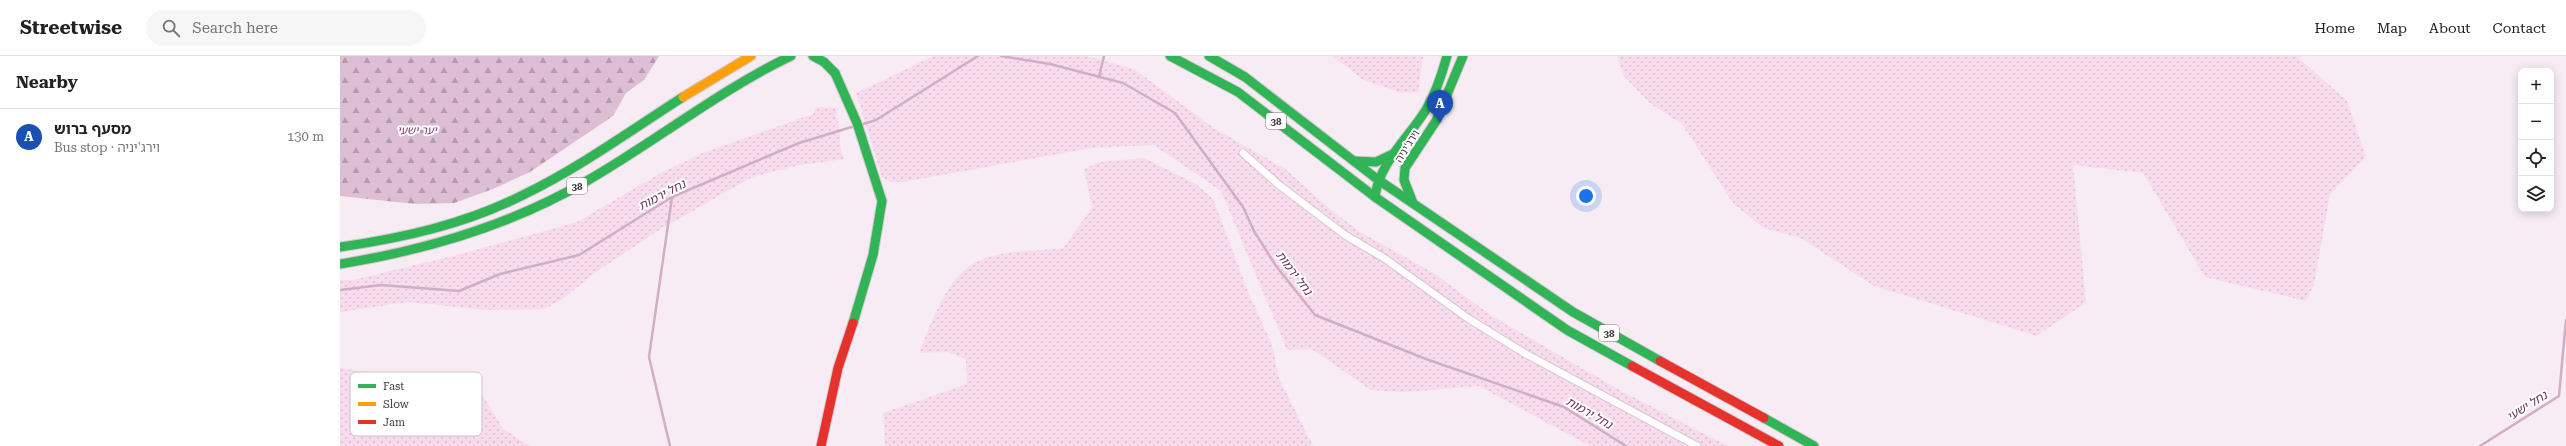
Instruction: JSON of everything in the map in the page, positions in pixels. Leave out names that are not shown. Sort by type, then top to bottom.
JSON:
[{"type":"main road","name":"38","points":[[340,247],[388,238],[448,223],[544,185],[602,151],[665,106],[751,56]]},
{"type":"main road","name":"38","points":[[340,264],[364,260],[454,238],[499,223],[546,203],[615,164],[711,100],[791,56]]},
{"type":"main road","points":[[814,56],[824,62],[836,73]]},
{"type":"main road","name":"38","points":[[1170,56],[1238,92],[1375,197],[1567,330],[1779,446]]},
{"type":"main road","name":"38","points":[[1209,56],[1245,77],[1377,179],[1573,312],[1814,446]]},
{"type":"main road","name":"וירג'יניה","points":[[1377,179],[1397,152],[1434,93],[1447,56]]},
{"type":"main road","name":"וירג'יניה","points":[[1414,205],[1404,180],[1405,168],[1436,121],[1463,56]]},
{"type":"main road","points":[[821,446],[838,368],[849,338],[874,255],[882,201],[857,124],[836,73],[836,57]]},
{"type":"main road","points":[[1354,161],[1376,162],[1397,152]]},
{"type":"main road","points":[[1375,197],[1377,179]]},
{"type":"street","points":[[1243,153],[1279,185],[1344,235],[1384,258],[1469,319],[1526,354],[1697,446]]},
{"type":"shaded area","points":[[934,56],[1087,56],[1134,69],[1215,129],[1285,169],[1336,214],[1362,233],[1435,274],[1492,316],[1621,391],[1728,446],[1590,446],[1479,386],[1405,392],[1371,390],[1312,349],[1287,350],[1221,191],[1154,145],[1091,148],[903,182],[891,182],[882,177],[856,93]]},
{"type":"shaded area","points":[[1332,56],[1423,56],[1418,92],[1403,93],[1365,81]]},
{"type":"shaded area","points":[[1617,56],[2302,56],[2300,59],[2347,101],[2366,157],[2330,194],[2314,285],[2306,301],[2205,277],[2143,173],[2073,165],[2086,302],[2037,336],[1874,286],[1801,238],[1763,228],[1733,203],[1682,124],[1651,104],[1624,76]]},
{"type":"shaded area","points":[[816,107],[839,108],[836,117],[840,127],[842,154],[845,159],[800,165],[752,177],[661,229],[595,273],[564,298],[545,309],[486,310],[409,302],[340,312],[340,280],[353,280],[457,255],[577,222],[659,174],[700,154],[813,114]]},
{"type":"shaded area","points":[[1144,158],[1196,184],[1213,199],[1248,291],[1272,345],[1279,378],[1313,446],[885,446],[883,413],[967,384],[966,359],[948,352],[919,353],[930,324],[944,296],[953,283],[963,272],[975,263],[989,257],[1016,252],[1063,248],[1092,208],[1084,169],[1099,162]]},
{"type":"shaded area","points":[[340,368],[365,372],[350,372],[350,436],[482,436],[482,394],[503,429],[530,446],[340,446]]},
{"type":"green space","name":"יער ישעי","points":[[340,56],[659,56],[644,80],[626,93],[613,116],[530,172],[493,189],[454,203],[415,204],[340,196]]},
{"type":"waterway","name":"נחל ירמות","points":[[860,125],[876,120],[978,56]]},
{"type":"waterway","name":"נחל ירמות","points":[[1001,56],[1050,64],[1123,83],[1175,113],[1243,207],[1254,231],[1276,266],[1315,315],[1426,359],[1564,407],[1626,446]]},
{"type":"waterway","points":[[1099,77],[1104,56]]},
{"type":"waterway","name":"נחל ירמות","points":[[340,290],[381,285],[459,291],[500,274],[579,255],[672,197],[799,143],[855,126]]},
{"type":"waterway","points":[[670,446],[649,357],[672,197]]},
{"type":"waterway","name":"נחל ישעי","points":[[2480,446],[2559,396],[2566,320]]},
{"type":"traffic: fast","points":[[340,264],[435,244],[497,224],[556,198],[611,167],[738,85],[791,56]]},
{"type":"traffic: fast","points":[[813,56],[824,62],[835,73]]},
{"type":"traffic: fast","points":[[1170,56],[1238,92],[1375,197],[1567,330],[1632,366]]},
{"type":"traffic: fast","points":[[1209,56],[1245,77],[1377,179],[1573,312],[1660,361]]},
{"type":"traffic: fast","points":[[1375,197],[1382,172],[1396,150],[1427,108],[1438,83],[1447,56]]},
{"type":"traffic: fast","points":[[1413,203],[1404,180],[1405,168],[1436,121],[1463,56]]},
{"type":"traffic: fast","points":[[835,73],[857,123],[882,201],[873,255],[853,323]]},
{"type":"traffic: fast","points":[[340,247],[411,234],[457,222],[501,205],[564,173],[604,149],[683,97]]},
{"type":"traffic: fast","points":[[1354,161],[1376,162],[1397,152]]},
{"type":"traffic: fast","points":[[1764,418],[1814,446]]},
{"type":"traffic: slow","points":[[683,97],[751,56]]},
{"type":"traffic: jam","points":[[821,446],[838,368],[853,323]]},
{"type":"traffic: jam","points":[[1660,361],[1764,418]]},
{"type":"traffic: jam","points":[[1632,366],[1779,446]]},
{"type":"place","name":"מסעף ברוש","points":[[1440,123]]}]
